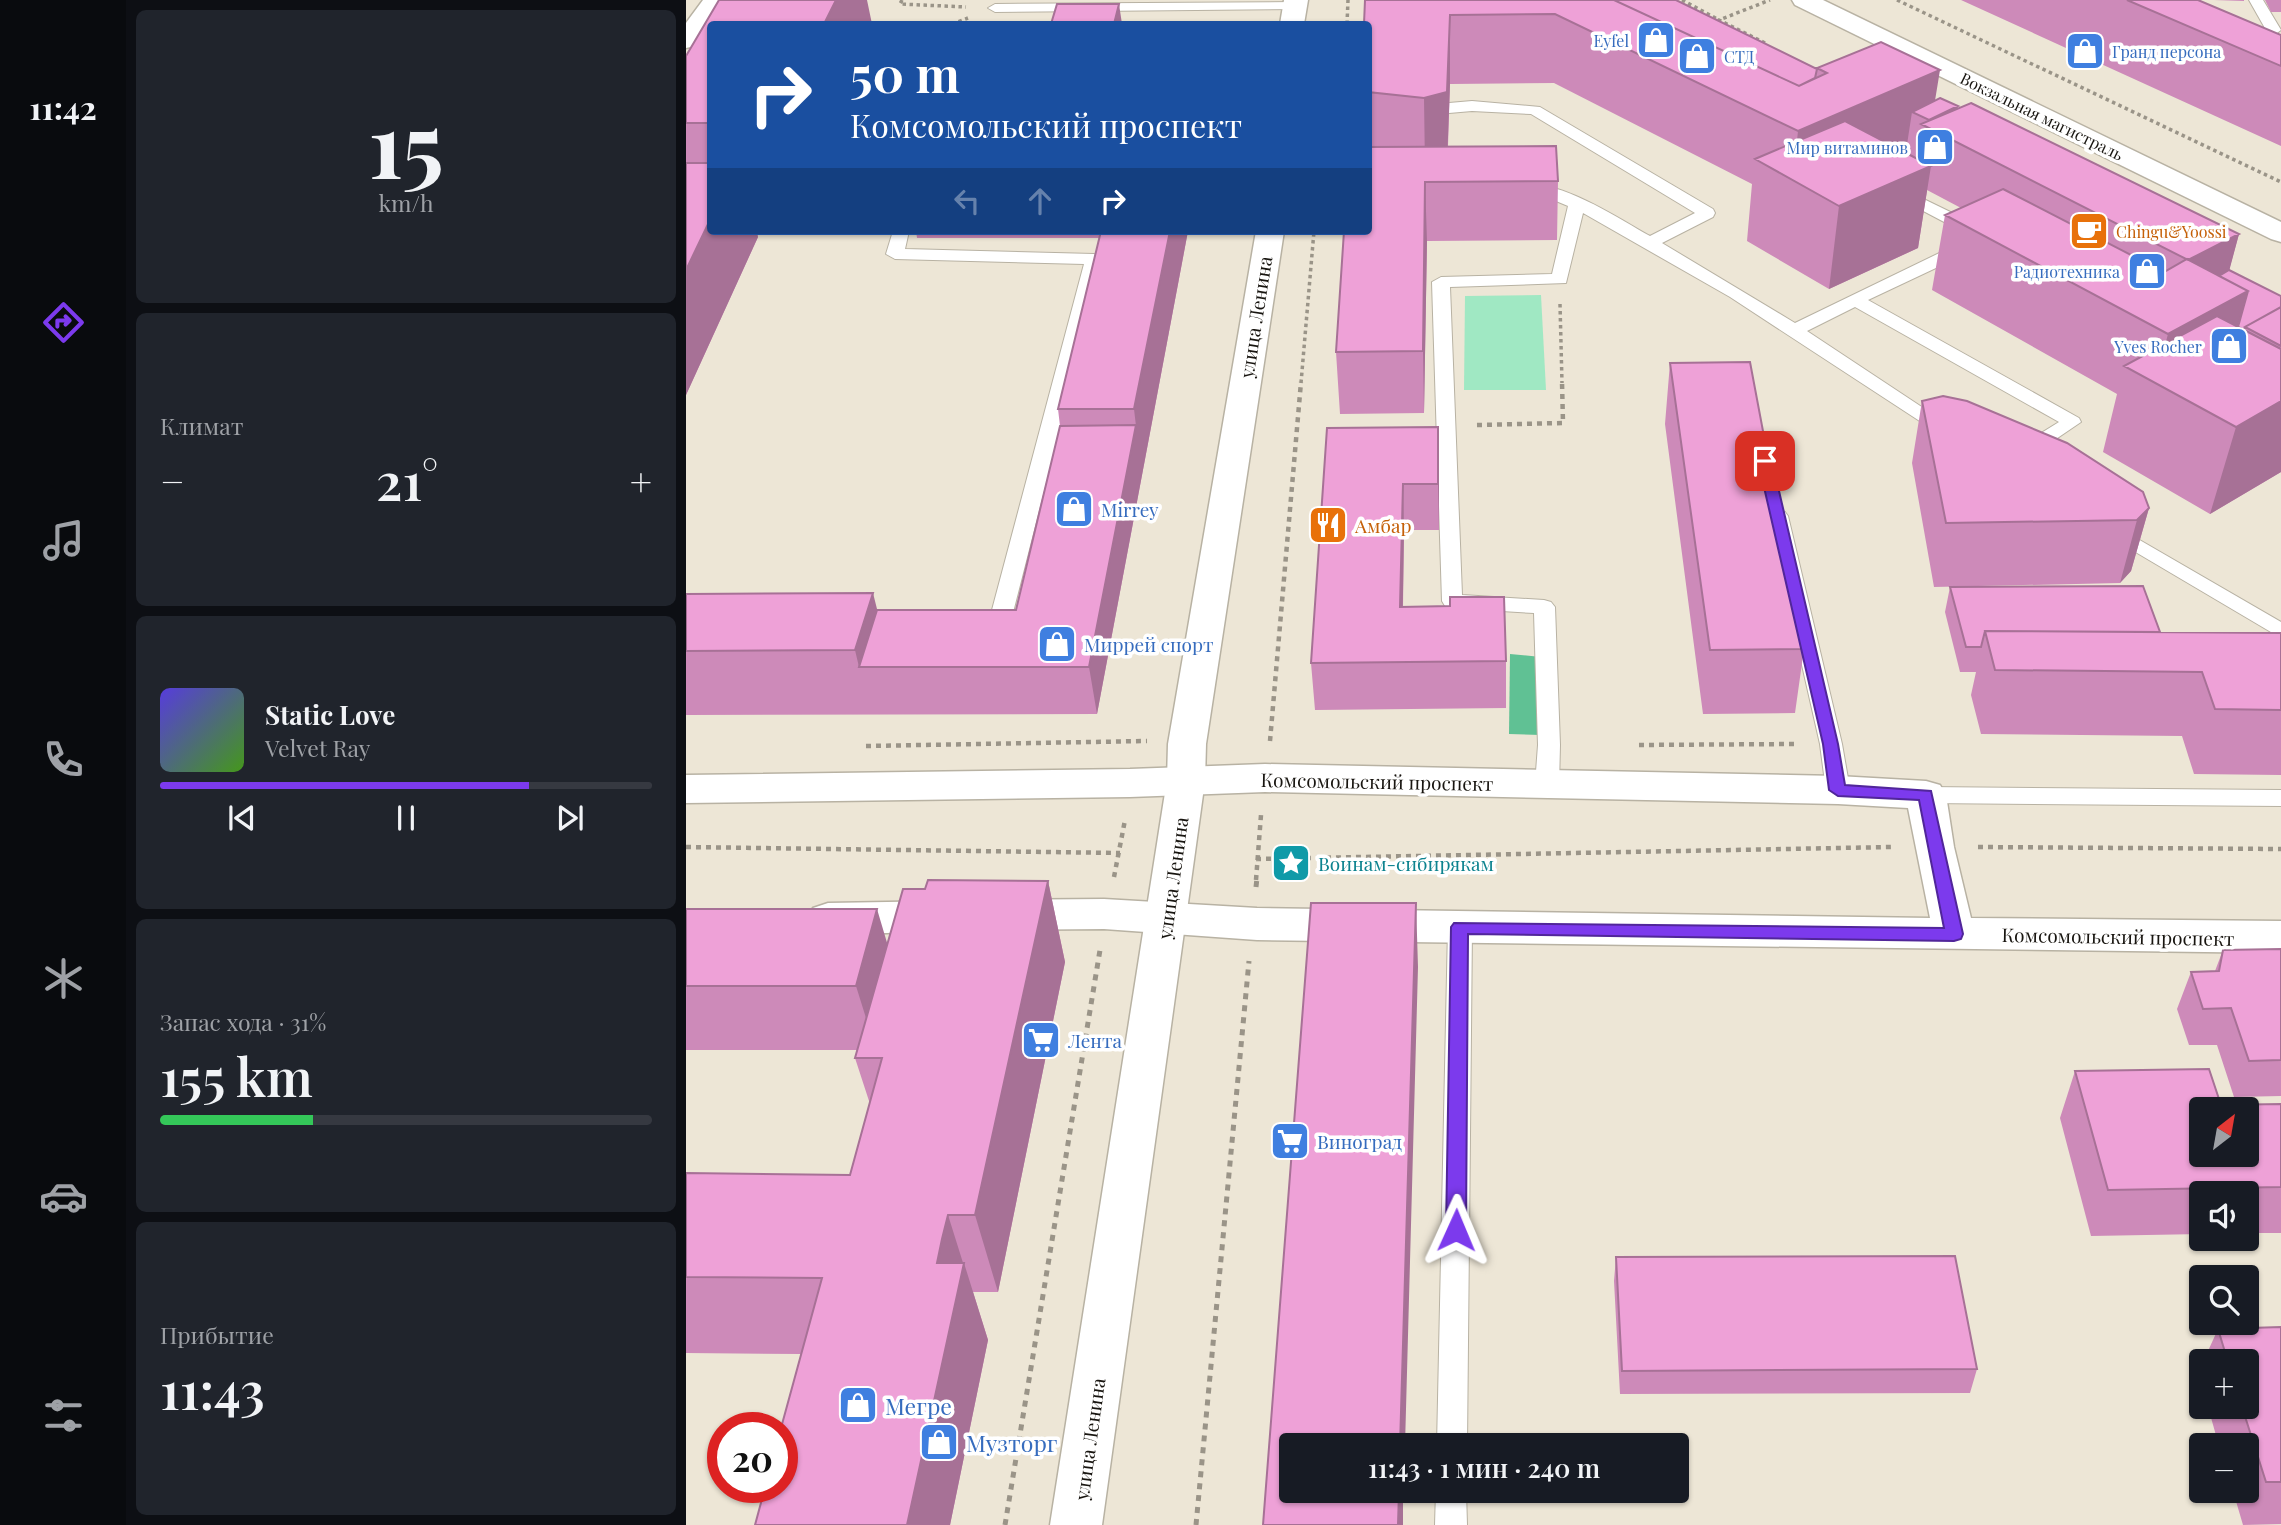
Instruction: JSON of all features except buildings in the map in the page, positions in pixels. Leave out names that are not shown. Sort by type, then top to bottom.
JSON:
[{"type":"street","points":[[686,41],[715,0]]},
{"type":"street","name":"Вокзальная магистраль","points":[[1804,0],[2281,233]]},
{"type":"street","name":"улица Ленина","points":[[1076,1525],[1186,780],[1187,744],[1269,235]]},
{"type":"street","name":"Комсомольский проспект","points":[[686,789],[1265,779],[1838,790],[1926,795]]},
{"type":"street","points":[[1926,795],[1934,847],[1954,934]]},
{"type":"street","name":"Комсомольский проспект","points":[[796,919],[1104,914],[1256,924],[2281,937]]},
{"type":"lane","points":[[2232,61],[2274,31],[2256,0]]},
{"type":"lane","points":[[995,8],[1294,10]]},
{"type":"lane","points":[[1449,108],[1472,106],[1535,110],[1707,213],[1650,242]]},
{"type":"lane","points":[[1793,331],[1986,237],[1882,183]]},
{"type":"lane","points":[[1512,190],[1538,189],[1577,204],[1650,242],[1956,435]]},
{"type":"lane","points":[[1547,785],[1549,745],[1544,607],[1452,601],[1441,282],[1560,279],[1577,204]]},
{"type":"lane","points":[[900,235],[895,254],[1094,259],[993,644]]},
{"type":"lane","points":[[1855,300],[2072,422],[2012,459]]},
{"type":"lane","points":[[1775,503],[1838,790]]},
{"type":"lane","points":[[2095,520],[2281,631]]},
{"type":"lane","points":[[1926,795],[2281,798]]},
{"type":"lane","points":[[1452,1433],[1460,927]]},
{"type":"lane","points":[[1451,1503],[1451,1525]]},
{"type":"path","points":[[902,0],[900,4],[995,8]]},
{"type":"path","points":[[1347,21],[1348,0]]},
{"type":"path","points":[[1682,0],[1767,45]]},
{"type":"path","points":[[1719,20],[1770,0]]},
{"type":"path","points":[[1896,0],[2281,182]]},
{"type":"path","points":[[1196,1525],[1250,958],[1256,924],[1256,859],[1314,235]]},
{"type":"path","points":[[1446,426],[1563,423],[1560,279]]},
{"type":"path","points":[[686,847],[1120,853]]},
{"type":"path","points":[[1256,859],[1934,847],[2281,849]]},
{"type":"green space","points":[[1541,295],[1546,390],[1464,390],[1465,296]]},
{"type":"green space","points":[[1510,654],[1541,657],[1541,735],[1509,734]]},
{"type":"place","name":"Eyfel","points":[[1656,40]]},
{"type":"place","name":"Гранд персона","points":[[2085,51]]},
{"type":"place","name":"СТД","points":[[1697,56]]},
{"type":"place","name":"Мир витаминов","points":[[1935,147]]},
{"type":"place","name":"Chingu&Yoossi","points":[[2089,231]]},
{"type":"place","name":"Радиотехника","points":[[2147,271]]},
{"type":"place","name":"Yves Rocher","points":[[2229,346]]},
{"type":"place","name":"Mirrey","points":[[1074,509]]},
{"type":"place","name":"Амбар","points":[[1328,525]]},
{"type":"place","name":"Миррей спорт","points":[[1057,644]]},
{"type":"place","name":"Воинам-сибирякам","points":[[1291,863]]},
{"type":"place","name":"Лента","points":[[1041,1040]]},
{"type":"place","name":"Виноград","points":[[1290,1141]]},
{"type":"place","name":"Мегре","points":[[858,1405]]},
{"type":"place","name":"Музторг","points":[[939,1442]]},
{"type":"route","points":[[1456,1230],[1460,927],[1954,934],[1934,847],[1926,795],[1838,790],[1830,744],[1765,461]]}]
